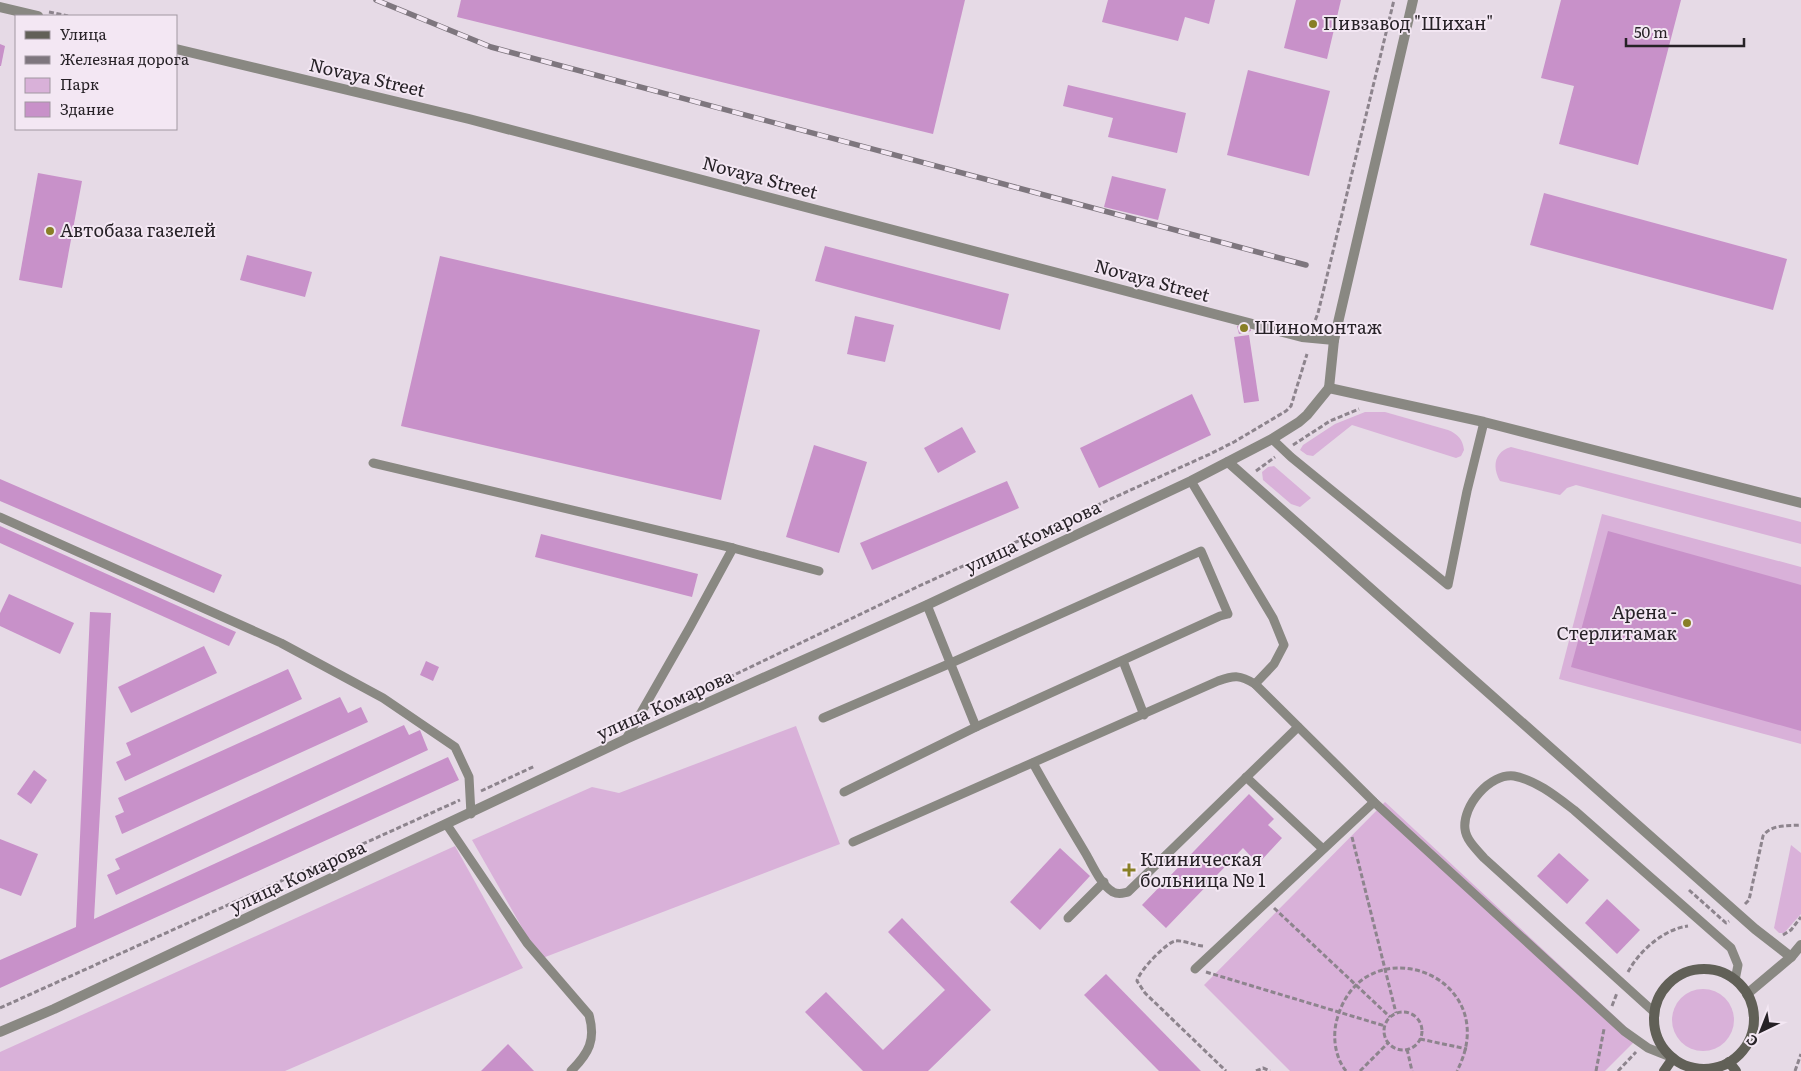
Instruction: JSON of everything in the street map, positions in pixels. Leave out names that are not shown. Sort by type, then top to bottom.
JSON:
[{"type":"main road","points":[[1708,969],[1722,973],[1735,980],[1746,994],[1752,1006],[1754,1018],[1752,1031],[1740,1054],[1729,1062],[1707,1069],[1689,1066],[1673,1058],[1664,1049],[1654,1025],[1654,1012],[1659,998],[1667,985],[1679,976],[1692,970],[1708,969]]},
{"type":"main road","points":[[1664,1071],[1673,1058]]},
{"type":"main road","points":[[1729,1062],[1736,1071]]},
{"type":"street","points":[[1414,0],[1334,340],[1329,388],[1484,422],[1801,503]]},
{"type":"street","points":[[0,7],[34,15]]},
{"type":"street","name":"Novaya Street","points":[[178,49],[469,119],[1302,337],[1334,340]]},
{"type":"street","name":"улица Комарова","points":[[0,1032],[471,814],[626,739],[927,605],[1190,481],[1272,439],[1299,422],[1307,416],[1329,388]]},
{"type":"street","points":[[1228,462],[1756,929],[1791,957]]},
{"type":"street","points":[[1746,994],[1791,957],[1801,945]]},
{"type":"lane","points":[[1272,439],[1284,451],[1448,585],[1467,491],[1484,422]]},
{"type":"lane","points":[[373,463],[733,548],[819,571]]},
{"type":"lane","points":[[1190,481],[1273,618],[1284,646],[1274,664],[1255,684]]},
{"type":"lane","points":[[0,517],[281,643],[383,698],[455,747],[469,777],[471,814]]},
{"type":"lane","points":[[626,739],[733,548]]},
{"type":"lane","points":[[823,718],[1201,551],[1228,614],[976,727],[844,792]]},
{"type":"lane","points":[[927,605],[976,727]]},
{"type":"lane","points":[[1123,661],[1144,715]]},
{"type":"lane","points":[[853,842],[1218,681],[1233,676],[1244,677],[1255,684],[1374,802],[1608,1017],[1643,1044],[1673,1058]]},
{"type":"lane","points":[[1033,764],[1057,807],[1104,882],[1112,891],[1120,894],[1128,892],[1298,727]]},
{"type":"lane","points":[[1654,1012],[1484,858],[1471,843],[1465,831],[1465,817],[1470,805],[1490,784],[1502,777],[1513,776],[1548,791],[1574,810],[1732,948],[1738,965],[1735,980]]},
{"type":"lane","points":[[1246,777],[1323,849]]},
{"type":"lane","points":[[1195,969],[1374,802]]},
{"type":"lane","points":[[447,825],[526,943],[589,1015],[593,1030],[591,1044],[571,1071]]},
{"type":"lane","points":[[1068,918],[1104,882]]},
{"type":"path","points":[[1313,326],[1332,260],[1394,0]]},
{"type":"path","points":[[700,690],[919,586],[1234,442],[1286,411],[1291,406],[1307,354]]},
{"type":"path","points":[[1247,479],[1263,464],[1309,433],[1357,409],[1366,408]]},
{"type":"path","points":[[0,1008],[543,762]]},
{"type":"path","points":[[1349,825],[1396,1013]]},
{"type":"path","points":[[1762,836],[1766,830],[1801,825]]},
{"type":"path","points":[[1267,902],[1390,1018]]},
{"type":"path","points":[[1596,1071],[1608,1017],[1631,965],[1664,934],[1685,926],[1726,923]]},
{"type":"path","points":[[1226,1071],[1145,993],[1137,980],[1166,945],[1172,942],[1186,942],[1202,946],[1227,938]]},
{"type":"path","points":[[1346,1071],[1335,1047],[1335,1025],[1342,1004],[1356,985],[1373,974],[1394,968],[1416,969],[1437,977],[1454,992],[1465,1011],[1469,1033],[1466,1055],[1458,1071]]},
{"type":"path","points":[[1195,969],[1385,1026]]},
{"type":"path","points":[[1403,1012],[1415,1016],[1422,1026],[1420,1039],[1416,1044],[1407,1049],[1398,1049],[1389,1042],[1384,1031],[1390,1018],[1396,1013],[1403,1012]]},
{"type":"path","points":[[1420,1039],[1466,1049]]},
{"type":"path","points":[[1360,1071],[1389,1042]]},
{"type":"path","points":[[1618,1071],[1643,1044]]},
{"type":"path","points":[[1407,1049],[1412,1071]]},
{"type":"path","points":[[1795,1071],[1801,1054]]},
{"type":"path","points":[[1256,1071],[1262,1068],[1270,1071]]},
{"type":"green space","points":[[1365,412],[1385,412],[1448,430],[1455,433],[1459,438],[1464,450],[1461,456],[1456,458],[1352,425],[1313,456],[1307,455],[1300,450],[1303,445],[1335,424]]},
{"type":"green space","points":[[1511,447],[1801,522],[1801,544],[1576,485],[1567,488],[1560,495],[1500,481],[1497,476],[1496,461],[1501,452]]},
{"type":"green space","points":[[1274,466],[1311,498],[1300,507],[1291,504],[1263,480],[1262,472],[1268,467]]},
{"type":"green space","name":"Арена - Стерлитамак","points":[[1602,514],[1801,567],[1801,744],[1559,679]]},
{"type":"green space","points":[[796,726],[840,844],[540,959],[472,840],[592,787],[619,793]]},
{"type":"green space","points":[[1385,802],[1638,1038],[1605,1071],[1290,1071],[1204,985]]},
{"type":"green space","points":[[1791,845],[1801,853],[1801,914],[1784,933],[1779,933],[1774,928]]},
{"type":"green space","points":[[455,846],[523,968],[285,1071],[0,1071],[0,1052]]},
{"type":"green space","points":[[1703,989],[1720,994],[1725,998],[1729,1003],[1734,1020],[1729,1037],[1725,1042],[1720,1046],[1703,1051],[1686,1046],[1681,1042],[1677,1037],[1672,1020],[1677,1003],[1681,998],[1686,994]]},
{"type":"building","points":[[461,0],[965,0],[933,134],[457,17]]},
{"type":"building","points":[[1108,0],[1215,0],[1209,24],[1185,17],[1178,41],[1102,22]]},
{"type":"building","name":"Пивзавод \"Шихан\"","points":[[1296,0],[1341,0],[1327,59],[1284,48]]},
{"type":"building","points":[[1561,0],[1681,0],[1638,165],[1559,144],[1574,86],[1541,78]]},
{"type":"building","points":[[0,44],[5,46],[1,66],[0,66]]},
{"type":"building","points":[[1248,70],[1330,91],[1309,176],[1227,155]]},
{"type":"building","points":[[1068,85],[1186,113],[1177,153],[1108,137],[1113,118],[1063,106]]},
{"type":"building","name":"Автобаза газелей","points":[[38,173],[82,181],[62,288],[19,280]]},
{"type":"building","points":[[1112,176],[1166,189],[1158,220],[1104,207]]},
{"type":"building","points":[[1544,193],[1787,259],[1773,310],[1530,245]]},
{"type":"building","points":[[825,246],[1009,294],[1000,330],[815,281]]},
{"type":"building","points":[[247,255],[312,272],[305,297],[240,280]]},
{"type":"building","points":[[440,256],[760,330],[721,500],[401,426]]},
{"type":"building","points":[[855,316],[894,325],[885,362],[847,354]]},
{"type":"building","name":"Шиномонтаж","points":[[1249,323],[1251,331],[1239,334],[1237,326]]},
{"type":"building","points":[[1249,335],[1259,401],[1244,403],[1234,337]]},
{"type":"building","points":[[1192,394],[1211,435],[1099,488],[1080,448]]},
{"type":"building","points":[[962,427],[976,452],[938,473],[924,448]]},
{"type":"building","points":[[814,445],[867,462],[839,553],[786,537]]},
{"type":"building","points":[[0,479],[222,575],[214,593],[0,501]]},
{"type":"building","points":[[1007,481],[1019,508],[872,570],[860,543]]},
{"type":"building","points":[[0,526],[236,632],[229,646],[0,543]]},
{"type":"building","name":"Арена - Стерлитамак","points":[[1608,531],[1801,585],[1801,731],[1571,667]]},
{"type":"building","points":[[541,534],[698,574],[692,597],[535,557]]},
{"type":"building","points":[[9,594],[74,623],[60,654],[0,626],[0,613]]},
{"type":"building","points":[[90,612],[111,613],[94,919],[448,757],[459,780],[0,988],[0,960],[76,927]]},
{"type":"building","points":[[204,646],[217,673],[131,713],[118,687]]},
{"type":"building","points":[[426,661],[439,667],[433,681],[420,675]]},
{"type":"building","points":[[288,669],[302,699],[125,781],[116,762],[131,755],[126,743]]},
{"type":"building","points":[[340,697],[348,713],[361,707],[368,722],[122,834],[115,816],[124,812],[118,798]]},
{"type":"building","points":[[404,725],[409,735],[420,730],[428,750],[116,895],[107,875],[120,869],[115,859]]},
{"type":"building","points":[[34,770],[47,780],[31,804],[17,794]]},
{"type":"building","points":[[1249,794],[1274,819],[1268,825],[1282,838],[1258,864],[1243,848],[1166,928],[1142,905]]},
{"type":"building","points":[[0,839],[38,854],[21,896],[0,888]]},
{"type":"building","points":[[1060,848],[1090,876],[1040,930],[1010,902]]},
{"type":"building","points":[[1559,853],[1589,880],[1567,904],[1537,876]]},
{"type":"building","points":[[1607,899],[1640,930],[1617,954],[1585,923]]},
{"type":"building","points":[[902,918],[991,1010],[928,1071],[863,1071],[805,1012],[826,992],[883,1050],[945,990],[888,932]]},
{"type":"building","points":[[1106,974],[1201,1071],[1159,1071],[1084,995]]},
{"type":"building","points":[[508,1044],[534,1071],[481,1071]]},
{"type":"railway","points":[[376,0],[491,47],[1306,265]]},
{"type":"place","name":"Пивзавод \"Шихан\"","points":[[1313,24]]},
{"type":"place","name":"Автобаза газелей","points":[[50,231]]},
{"type":"place","name":"Шиномонтаж","points":[[1244,328]]},
{"type":"place","name":"Арена - Стерлитамак","points":[[1687,623]]},
{"type":"place","name":"Клиническая больница № 1","points":[[1129,870]]}]
